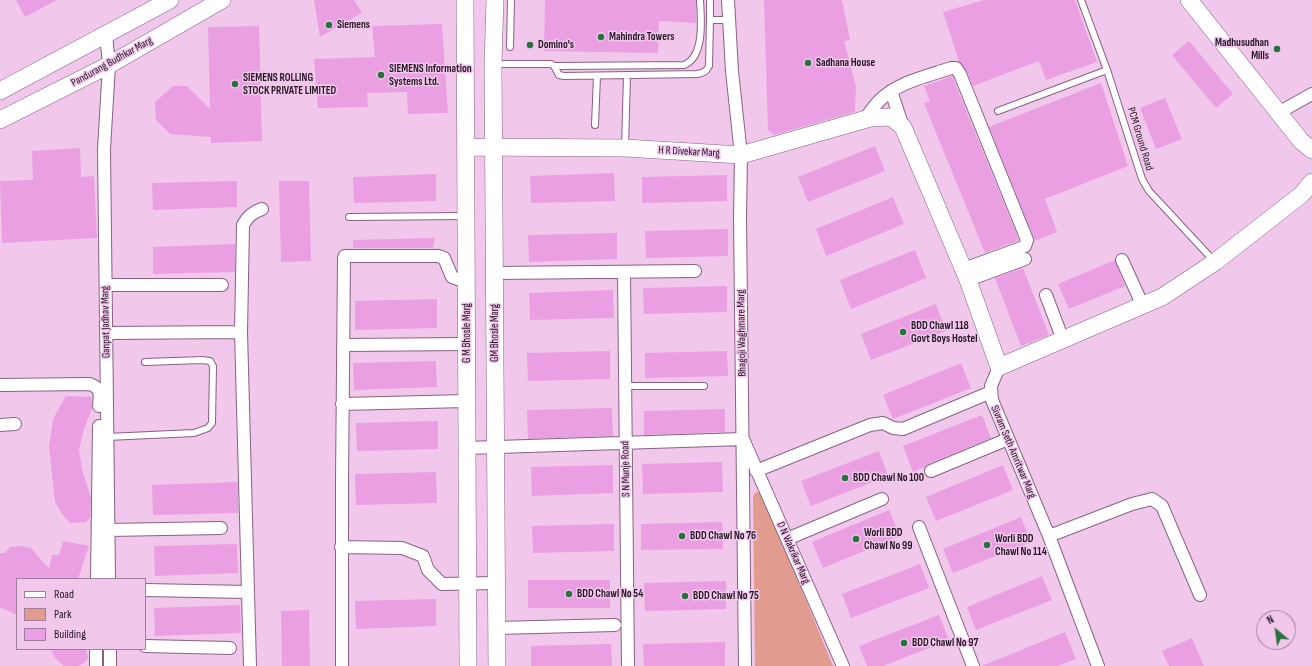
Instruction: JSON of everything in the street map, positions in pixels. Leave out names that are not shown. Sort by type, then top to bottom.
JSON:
[{"type":"main road","points":[[0,91],[170,0]]},
{"type":"main road","points":[[173,0],[186,21]]},
{"type":"main road","name":"Pandurang Budhkar Marg","points":[[0,120],[109,65],[222,0]]},
{"type":"main road","name":"G M Bhosle Marg","points":[[465,0],[468,666]]},
{"type":"main road","name":"GM Bhosle Marg","points":[[494,0],[493,64],[497,666]]},
{"type":"main road","points":[[1189,0],[1278,113],[1301,141],[1312,150]]},
{"type":"main road","name":"H R Divekar Marg","points":[[466,147],[625,148],[741,155],[865,119],[891,117],[903,127]]},
{"type":"main road","points":[[903,127],[970,273],[999,367],[1162,297],[1215,262],[1301,195],[1312,182]]},
{"type":"street","name":"Bhagoji Waghmare Marg","points":[[728,0],[732,71],[741,155],[740,218],[745,666]]},
{"type":"street","name":"Ganpat Jadhav Marg","points":[[106,34],[109,65],[104,148],[109,578]]},
{"type":"street","points":[[865,119],[881,99],[891,91],[908,83],[951,68],[956,68],[960,74],[1027,240],[1025,246],[970,273]]},
{"type":"street","points":[[891,91],[903,127]]},
{"type":"street","points":[[1278,113],[1312,94]]},
{"type":"street","points":[[250,666],[241,332],[243,225],[254,212],[262,209]]},
{"type":"street","points":[[342,666],[341,547],[344,258],[345,256],[438,256],[444,258],[452,277],[460,280],[467,280]]},
{"type":"street","points":[[970,273],[1025,259]]},
{"type":"street","points":[[1122,260],[1142,306]]},
{"type":"street","points":[[494,273],[695,271]]},
{"type":"street","name":"S N Munje Road","points":[[624,272],[628,666]]},
{"type":"street","points":[[106,285],[222,285]]},
{"type":"street","points":[[1046,296],[1063,340]]},
{"type":"street","points":[[106,333],[241,332]]},
{"type":"street","points":[[343,345],[467,344]]},
{"type":"street","name":"Sivram Seth Amritwar Marg","points":[[999,367],[991,386],[992,400],[1049,536],[1098,666]]},
{"type":"street","points":[[0,385],[90,384],[97,387],[100,392],[97,578]]},
{"type":"street","points":[[756,471],[870,425],[883,423],[894,428],[903,429],[991,392]]},
{"type":"street","points":[[342,404],[467,401]]},
{"type":"street","points":[[0,425],[15,424]]},
{"type":"street","points":[[467,448],[743,439]]},
{"type":"street","name":"D N Wakrikar Marg","points":[[743,439],[843,666]]},
{"type":"street","points":[[931,471],[1008,439]]},
{"type":"street","points":[[787,539],[882,499]]},
{"type":"street","points":[[1049,536],[1132,504],[1152,499],[1162,506],[1200,595]]},
{"type":"street","points":[[919,527],[973,666]]},
{"type":"street","points":[[108,530],[221,528]]},
{"type":"street","points":[[341,547],[402,548],[423,556],[428,570],[442,584],[497,583]]},
{"type":"street","points":[[146,590],[248,592]]},
{"type":"street","points":[[497,628],[615,625]]},
{"type":"street","points":[[146,646],[230,648]]},
{"type":"street","points":[[96,650],[96,666]]},
{"type":"street","points":[[110,650],[110,666]]},
{"type":"lane","points":[[510,47],[511,0]]},
{"type":"lane","points":[[493,64],[551,64],[554,66],[651,66],[688,64],[693,60],[697,52],[701,29],[700,0]]},
{"type":"lane","points":[[554,66],[559,75],[564,76],[627,76],[702,73],[707,70],[709,66],[710,0]]},
{"type":"lane","name":"PCM Ground Road","points":[[1081,0],[1107,70],[1142,178],[1149,191],[1215,262]]},
{"type":"lane","points":[[710,20],[729,20]]},
{"type":"lane","points":[[998,111],[1107,70]]},
{"type":"lane","points":[[595,125],[597,76]]},
{"type":"lane","points":[[625,148],[627,76]]},
{"type":"lane","points":[[349,217],[466,216]]},
{"type":"lane","points":[[107,437],[194,433],[208,428],[212,423],[213,366],[210,362],[202,360],[145,362]]},
{"type":"lane","points":[[625,386],[704,386]]},
{"type":"green space","points":[[758,492],[763,496],[833,666],[755,666],[753,496]]},
{"type":"building","points":[[16,0],[57,0],[25,17]]},
{"type":"building","name":"Siemens","points":[[314,0],[354,0],[362,13],[320,37]]},
{"type":"building","name":"Mahindra Towers","points":[[545,0],[696,0],[696,23],[659,21],[658,53],[544,51]]},
{"type":"building","name":"Sadhana House","points":[[764,0],[842,0],[850,40],[844,41],[856,86],[855,112],[774,135],[768,130]]},
{"type":"building","points":[[984,0],[1075,0],[1097,62],[1046,80],[1039,61],[973,86],[966,70],[959,61],[943,12]]},
{"type":"building","name":"SIEMENS Information Systems Ltd.","points":[[442,24],[448,113],[408,114],[407,92],[367,93],[368,107],[318,108],[314,59],[375,57],[372,26]]},
{"type":"building","name":"SIEMENS ROLLING STOCK PRIVATE LIMITED","points":[[259,26],[262,141],[211,143],[211,137],[170,134],[156,120],[155,102],[173,86],[187,86],[210,109],[208,27]]},
{"type":"building","points":[[1189,41],[1233,94],[1216,108],[1172,55]]},
{"type":"building","points":[[952,76],[1019,240],[985,253],[924,103],[930,101],[924,86]]},
{"type":"building","points":[[1101,83],[1128,166],[1045,199],[1057,232],[1035,241],[989,127]]},
{"type":"building","points":[[1165,98],[1182,139],[1156,149],[1140,108]]},
{"type":"building","points":[[875,146],[885,171],[808,202],[798,177]]},
{"type":"building","points":[[80,148],[81,177],[94,176],[97,238],[2,243],[0,181],[33,180],[32,151]]},
{"type":"building","points":[[614,173],[615,201],[531,203],[530,176]]},
{"type":"building","points":[[436,174],[436,201],[354,203],[353,177]]},
{"type":"building","points":[[727,175],[727,201],[642,203],[642,177]]},
{"type":"building","points":[[237,181],[237,207],[153,210],[152,183]]},
{"type":"building","points":[[279,181],[309,181],[311,261],[281,262]]},
{"type":"building","points":[[893,197],[904,224],[826,256],[816,229]]},
{"type":"building","points":[[728,229],[728,256],[646,258],[645,231]]},
{"type":"building","points":[[617,233],[617,259],[529,262],[528,235]]},
{"type":"building","points":[[435,238],[433,248],[353,248],[353,240]]},
{"type":"building","points":[[235,244],[235,272],[153,274],[153,247]]},
{"type":"building","points":[[915,250],[926,278],[851,309],[840,280]]},
{"type":"building","points":[[1115,260],[1125,286],[1069,309],[1058,284]]},
{"type":"building","points":[[1023,268],[1049,335],[1021,346],[995,278]]},
{"type":"building","points":[[727,286],[727,312],[644,314],[643,288]]},
{"type":"building","points":[[613,290],[614,318],[530,320],[529,293]]},
{"type":"building","points":[[437,299],[437,328],[355,330],[355,301]]},
{"type":"building","name":"BDD Chawl 118 Govt Boys Hostel","points":[[936,304],[946,331],[871,360],[861,334]]},
{"type":"building","points":[[610,351],[610,379],[528,381],[527,353]]},
{"type":"building","points":[[727,351],[728,376],[645,378],[645,353]]},
{"type":"building","points":[[436,361],[437,387],[354,390],[353,363]]},
{"type":"building","points":[[961,363],[971,388],[893,419],[883,395]]},
{"type":"building","points":[[66,396],[92,397],[92,409],[84,429],[79,450],[82,469],[91,499],[90,518],[86,522],[70,523],[62,514],[55,502],[49,446],[53,419]]},
{"type":"building","points":[[612,408],[613,436],[528,439],[527,410]]},
{"type":"building","points":[[725,409],[725,432],[644,435],[644,411]]},
{"type":"building","points":[[982,415],[991,438],[928,464],[925,467],[913,472],[903,446]]},
{"type":"building","points":[[438,421],[438,449],[357,451],[356,423]]},
{"type":"building","name":"BDD Chawl No 100","points":[[879,451],[888,476],[811,506],[801,481]]},
{"type":"building","points":[[722,462],[723,492],[643,494],[642,464]]},
{"type":"building","points":[[613,465],[613,493],[532,496],[531,467]]},
{"type":"building","points":[[1003,465],[1013,490],[936,521],[926,497]]},
{"type":"building","points":[[436,472],[437,503],[356,505],[355,474]]},
{"type":"building","points":[[238,482],[238,513],[153,515],[152,485]]},
{"type":"building","name":"Worli BDD Chawl No 99","points":[[889,510],[900,536],[823,568],[812,542]]},
{"type":"building","name":"Worli BDD Chawl No 114","points":[[1021,517],[1031,542],[953,573],[943,549]]},
{"type":"building","name":"BDD Chawl No 76","points":[[722,522],[723,549],[641,550],[641,524]]},
{"type":"building","points":[[614,524],[614,551],[533,553],[532,526]]},
{"type":"building","points":[[63,541],[89,546],[78,578],[16,578],[16,615],[0,607],[0,553],[5,553],[10,547],[21,546],[31,548],[49,569],[52,555],[59,555]]},
{"type":"building","points":[[237,544],[238,573],[155,576],[154,546]]},
{"type":"building","points":[[920,564],[929,588],[851,618],[842,594]]},
{"type":"building","points":[[1042,576],[1052,600],[976,630],[967,607]]},
{"type":"building","name":"BDD Chawl No 54","points":[[528,580],[610,580],[610,608],[528,608]]},
{"type":"building","name":"BDD Chawl No 75","points":[[726,581],[726,609],[645,611],[644,583]]},
{"type":"building","points":[[436,599],[436,626],[356,629],[355,601]]},
{"type":"building","points":[[240,605],[241,633],[155,636],[154,608]]},
{"type":"building","points":[[309,610],[310,666],[282,666],[281,611]]},
{"type":"building","name":"BDD Chawl No 97","points":[[939,615],[949,640],[883,666],[867,666],[859,646]]},
{"type":"building","points":[[1065,632],[1076,659],[1058,666],[982,666]]},
{"type":"building","points":[[1192,638],[1204,666],[1169,666],[1162,651]]},
{"type":"building","points":[[725,642],[725,666],[644,666],[643,644]]},
{"type":"building","points":[[611,644],[612,666],[531,666],[531,646]]},
{"type":"building","points":[[51,650],[86,650],[88,658],[79,666],[64,666],[55,658]]},
{"type":"place","name":"Siemens","points":[[329,25]]},
{"type":"place","name":"Mahindra Towers","points":[[601,37]]},
{"type":"place","name":"Domino's","points":[[530,45]]},
{"type":"place","name":"Madhusudhan Mills","points":[[1277,49]]},
{"type":"place","name":"Sadhana House","points":[[808,63]]},
{"type":"place","name":"SIEMENS Information Systems Ltd.","points":[[381,75]]},
{"type":"place","name":"SIEMENS ROLLING STOCK PRIVATE LIMITED","points":[[235,84]]},
{"type":"place","name":"BDD Chawl 118 Govt Boys Hostel","points":[[903,332]]},
{"type":"place","name":"BDD Chawl No 100","points":[[845,478]]},
{"type":"place","name":"BDD Chawl No 76","points":[[682,536]]},
{"type":"place","name":"Worli BDD Chawl No 99","points":[[856,539]]},
{"type":"place","name":"Worli BDD Chawl No 114","points":[[987,545]]},
{"type":"place","name":"BDD Chawl No 54","points":[[569,594]]},
{"type":"place","name":"BDD Chawl No 75","points":[[685,596]]},
{"type":"place","name":"BDD Chawl No 97","points":[[904,643]]}]
